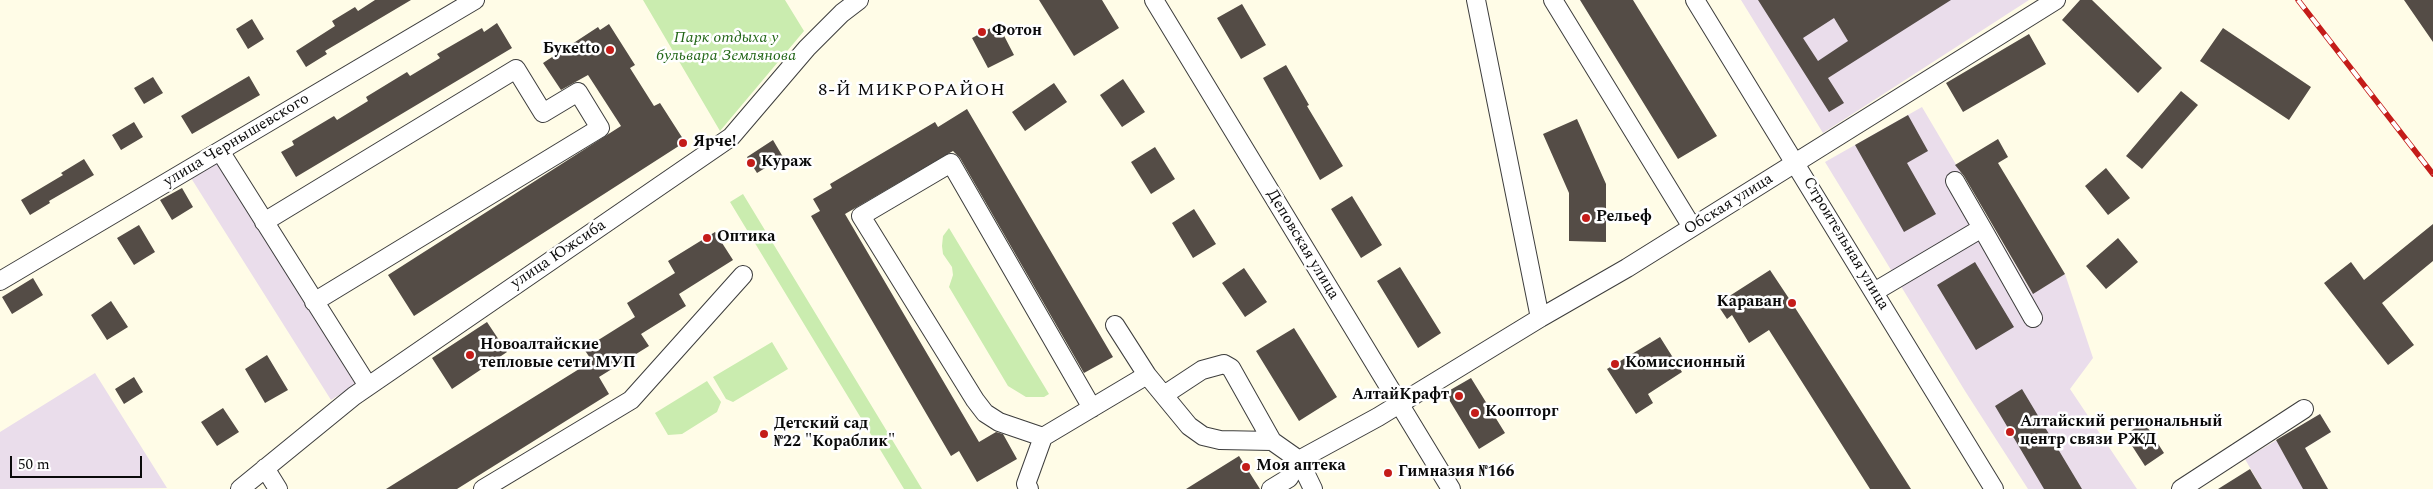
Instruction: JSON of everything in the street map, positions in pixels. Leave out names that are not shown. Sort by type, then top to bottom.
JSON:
[{"type":"street","name":"улица Чернышевского","points":[[0,281],[474,0]]},
{"type":"street","name":"улица Южсиба","points":[[240,489],[368,386],[731,137],[807,48],[842,13],[859,0]]},
{"type":"street","name":"Деповская улица","points":[[1154,0],[1451,489]]},
{"type":"street","points":[[1476,0],[1540,318]]},
{"type":"street","points":[[1553,0],[1692,227]]},
{"type":"street","name":"Строительная улица","points":[[1695,0],[1994,489]]},
{"type":"street","name":"Обская улица","points":[[1299,460],[1378,417],[1398,403],[1796,164],[2056,0]]},
{"type":"street","points":[[264,222],[516,69],[543,113],[578,92],[600,128],[314,302]]},
{"type":"street","points":[[220,151],[368,386]]},
{"type":"street","points":[[1043,437],[999,422],[984,413],[861,216],[951,163],[1092,408]]},
{"type":"street","points":[[1955,181],[2033,318]]},
{"type":"street","points":[[1874,292],[1982,228]]},
{"type":"street","points":[[483,489],[631,400],[743,275]]},
{"type":"street","points":[[1115,325],[1147,375],[1189,426],[1203,436],[1220,440],[1272,440]]},
{"type":"street","points":[[1164,396],[1202,370],[1224,364],[1231,368],[1272,440],[1299,460],[1313,489]]},
{"type":"street","points":[[1029,489],[1026,484],[1043,437],[1147,375]]},
{"type":"street","points":[[2181,489],[2304,409]]},
{"type":"street","points":[[1271,489],[1289,478],[1299,460]]},
{"type":"street","points":[[265,468],[278,489]]},
{"type":"shaded area","points":[[1741,0],[2029,0],[1823,133]]},
{"type":"shaded area","points":[[1922,107],[2032,293],[2065,274],[2093,358],[2070,389],[2137,489],[2028,489],[1965,391],[1825,162]]},
{"type":"shaded area","points":[[216,162],[356,385],[331,400],[191,178]]},
{"type":"shaded area","points":[[95,373],[167,488],[0,489],[0,432]]},
{"type":"shaded area","points":[[2320,414],[2331,432],[2305,448],[2328,489],[2262,489],[2245,459]]},
{"type":"green space","name":"Парк отдыха у бульвара Землянова","points":[[643,0],[785,0],[804,31],[720,131]]},
{"type":"green space","points":[[743,194],[922,489],[904,489],[730,202]]},
{"type":"green space","points":[[949,228],[1049,394],[1044,397],[1026,397],[1008,386],[949,287],[953,275],[952,267],[943,254],[942,246],[943,236]]},
{"type":"green space","points":[[772,342],[788,369],[733,402],[726,399],[713,377]]},
{"type":"green space","points":[[707,381],[721,402],[717,412],[682,434],[668,435],[655,413]]},
{"type":"building","points":[[375,0],[411,0],[325,51],[327,54],[306,67],[296,51],[335,26],[332,21],[355,7],[358,11]]},
{"type":"building","points":[[1039,0],[1102,0],[1119,28],[1074,56]]},
{"type":"building","points":[[1580,0],[1633,0],[1717,136],[1678,159]]},
{"type":"building","points":[[1758,0],[1951,0],[1828,78],[1844,103],[1829,112]],"holes":[[[1834,18],[1848,41],[1818,61],[1803,38]]]},
{"type":"building","points":[[2080,0],[2092,0],[2162,68],[2138,93],[2062,20]]},
{"type":"building","points":[[2404,0],[2433,0],[2433,42]]},
{"type":"building","points":[[1242,4],[1266,45],[1241,59],[1217,18]]},
{"type":"building","points":[[252,19],[264,39],[248,49],[236,29]]},
{"type":"building","points":[[497,23],[512,48],[296,177],[281,152],[294,145],[292,141],[334,116],[337,120],[368,101],[366,97],[407,72],[410,76],[440,58],[437,54],[482,28],[484,32]]},
{"type":"building","points":[[609,24],[635,65],[630,68],[654,106],[660,103],[685,142],[414,316],[388,275],[621,126],[588,75],[561,90],[543,63],[598,27],[600,30]]},
{"type":"building","points":[[998,24],[1014,55],[988,68],[972,38]]},
{"type":"building","points":[[2223,28],[2311,87],[2289,120],[2200,61]]},
{"type":"building","points":[[2029,34],[2046,64],[1963,112],[1946,83]]},
{"type":"building","points":[[1286,65],[1309,105],[1307,106],[1343,166],[1320,180],[1263,78]]},
{"type":"building","points":[[249,76],[260,95],[192,134],[181,116]]},
{"type":"building","points":[[153,77],[163,93],[144,104],[134,88]]},
{"type":"building","points":[[1123,79],[1145,112],[1122,127],[1100,95]]},
{"type":"building","points":[[1054,83],[1067,102],[1025,131],[1012,112]]},
{"type":"building","points":[[2181,91],[2198,105],[2142,169],[2126,156]]},
{"type":"building","points":[[967,109],[1113,357],[1084,373],[960,158],[953,151],[845,214],[979,442],[996,432],[1003,434],[1017,459],[977,482],[959,451],[951,456],[811,216],[820,211],[813,199],[832,188],[830,184],[935,122],[938,127]]},
{"type":"building","points":[[1908,115],[1928,151],[1907,163],[1936,214],[1904,232],[1855,145]]},
{"type":"building","points":[[1577,119],[1606,184],[1606,242],[1569,241],[1569,193],[1543,134]]},
{"type":"building","points":[[134,122],[143,137],[121,150],[112,135]]},
{"type":"building","points":[[1998,139],[2008,157],[1998,163],[2065,274],[2033,294],[1964,176],[1955,165]]},
{"type":"building","points":[[773,140],[783,157],[757,173],[747,157]]},
{"type":"building","points":[[1155,147],[1175,179],[1151,194],[1131,162]]},
{"type":"building","points":[[84,159],[94,175],[49,201],[50,203],[30,215],[21,200],[63,175],[61,173]]},
{"type":"building","points":[[2106,168],[2130,198],[2108,215],[2085,186]]},
{"type":"building","points":[[182,188],[193,207],[172,220],[160,200]]},
{"type":"building","points":[[1352,196],[1382,245],[1361,258],[1331,209]]},
{"type":"building","points":[[1194,209],[1216,244],[1193,258],[1172,223]]},
{"type":"building","points":[[2433,224],[2433,261],[2382,303],[2414,345],[2388,365],[2324,283],[2351,262],[2364,280]]},
{"type":"building","points":[[139,225],[155,252],[134,265],[117,238]]},
{"type":"building","points":[[715,232],[733,260],[679,294],[686,306],[641,334],[649,346],[599,377],[609,394],[457,489],[386,489],[592,361],[584,349],[635,317],[627,303],[675,273],[668,261]]},
{"type":"building","points":[[2118,238],[2138,262],[2106,289],[2086,266]]},
{"type":"building","points":[[1975,262],[2014,327],[1976,350],[1937,285]]},
{"type":"building","points":[[1400,267],[1441,333],[1418,348],[1377,281]]},
{"type":"building","points":[[1244,268],[1267,302],[1245,317],[1222,283]]},
{"type":"building","points":[[1770,270],[1911,489],[1870,489],[1769,330],[1749,343],[1732,315],[1727,319],[1717,304]]},
{"type":"building","points":[[33,278],[43,295],[12,314],[2,297]]},
{"type":"building","points":[[111,301],[128,327],[107,340],[91,315]]},
{"type":"building","name":"Новоалтайские тепловые сети МУП","points":[[487,322],[507,352],[452,389],[432,358]]},
{"type":"building","points":[[1294,328],[1337,397],[1299,421],[1256,351]]},
{"type":"building","points":[[1660,337],[1682,372],[1648,394],[1653,403],[1636,414],[1607,369]]},
{"type":"building","points":[[267,355],[288,390],[265,403],[245,369]]},
{"type":"building","points":[[134,377],[143,392],[124,404],[115,389]]},
{"type":"building","name":"Коопторг","points":[[1471,378],[1505,433],[1479,449],[1445,393]]},
{"type":"building","points":[[2022,389],[2082,489],[2044,489],[1995,406]]},
{"type":"building","points":[[223,408],[239,432],[217,446],[201,422]]},
{"type":"building","points":[[2320,414],[2331,432],[2305,448],[2328,489],[2303,489],[2276,440]]},
{"type":"building","points":[[2144,422],[2164,453],[2145,466],[2125,435]]},
{"type":"building","points":[[1239,456],[1260,489],[1186,489]]},
{"type":"building","points":[[2250,469],[2262,489],[2218,489]]},
{"type":"railway","points":[[2298,0],[2433,174]]},
{"type":"place","name":"Фотон","points":[[982,32]]},
{"type":"place","name":"Букеttо","points":[[610,50]]},
{"type":"place","name":"Ярче!","points":[[683,143]]},
{"type":"place","name":"Кураж","points":[[751,163]]},
{"type":"place","name":"Рельеф","points":[[1586,218]]},
{"type":"place","name":"Оптика","points":[[707,238]]},
{"type":"place","name":"Караван","points":[[1792,303]]},
{"type":"place","name":"Новоалтайские тепловые сети МУП","points":[[470,355]]},
{"type":"place","name":"Комиссионный","points":[[1615,364]]},
{"type":"place","name":"АлтайКрафт","points":[[1459,396]]},
{"type":"place","name":"Коопторг","points":[[1475,413]]},
{"type":"place","name":"Алтайский региональный центр связи РЖД","points":[[2010,432]]},
{"type":"place","name":"Детский сад №22 \"Кораблик\"","points":[[764,434]]},
{"type":"place","name":"Моя аптека","points":[[1246,467]]},
{"type":"place","name":"Гимназия №166","points":[[1388,473]]},
{"type":"district","name":"8-Й МИКРОРАЙОН","points":[[912,91]]}]
